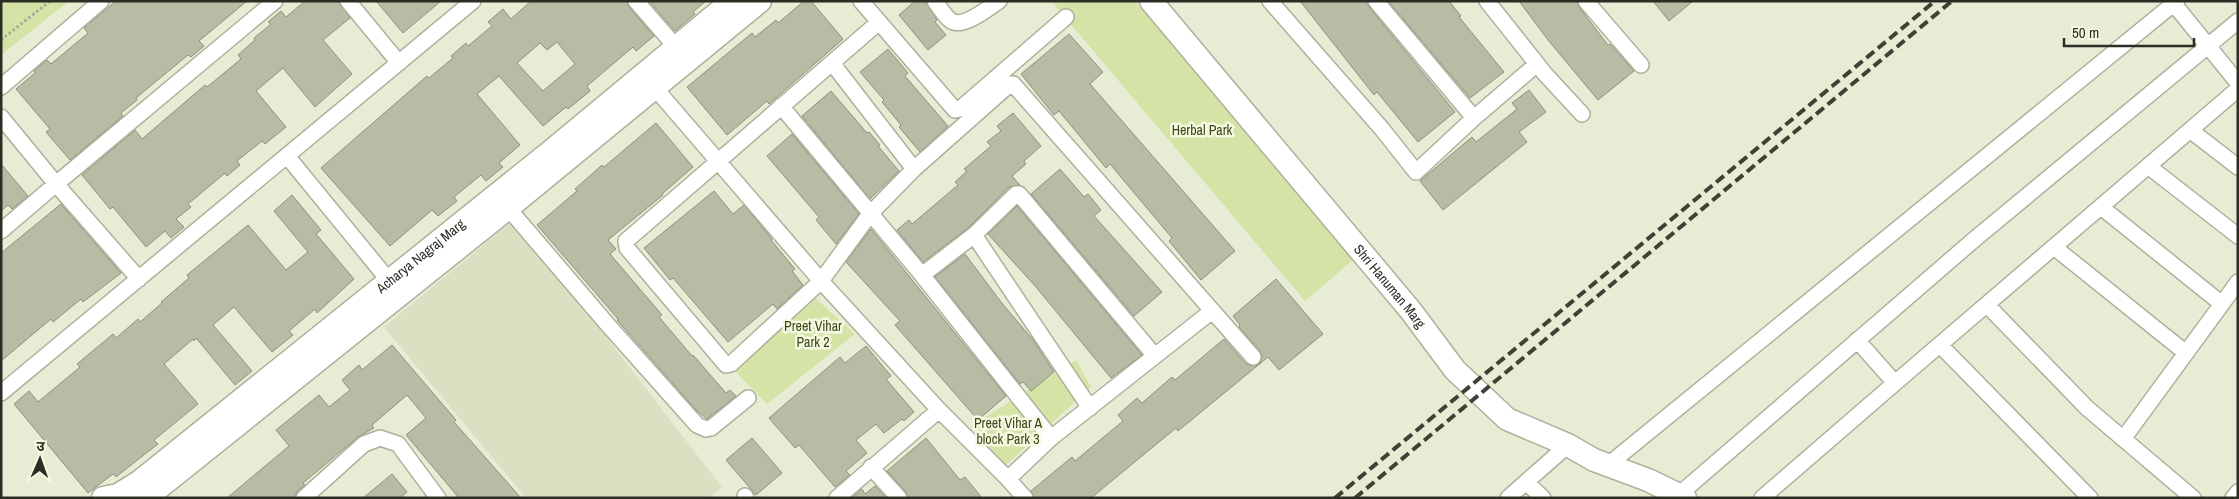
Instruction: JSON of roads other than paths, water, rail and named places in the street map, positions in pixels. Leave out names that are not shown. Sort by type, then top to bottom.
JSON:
[{"type":"street","points":[[1,87],[102,1]]},
{"type":"street","points":[[1,231],[275,1]]},
{"type":"street","points":[[348,1],[398,63]]},
{"type":"street","points":[[1,393],[473,1]]},
{"type":"street","points":[[636,1],[676,47]]},
{"type":"street","name":"Acharya Nagraj Marg","points":[[113,497],[139,482],[394,288],[508,208],[649,81],[676,47],[732,1]]},
{"type":"street","name":"Acharya Nagraj Marg","points":[[146,498],[394,288],[649,81],[760,1]]},
{"type":"street","points":[[861,1],[955,110],[960,109],[1066,17]]},
{"type":"street","points":[[935,1],[951,21],[957,23],[971,19],[999,1]]},
{"type":"street","name":"Shri Hanuman Marg","points":[[1151,1],[1411,311],[1455,370],[1506,418],[1568,445],[1594,460],[1648,480],[1679,497]]},
{"type":"street","points":[[1270,1],[1382,129],[1416,172],[1474,118],[1537,64]]},
{"type":"street","points":[[1376,1],[1474,118]]},
{"type":"street","points":[[1487,1],[1537,64],[1582,114]]},
{"type":"street","points":[[1586,1],[1641,65]]},
{"type":"street","points":[[1608,466],[2175,3],[2207,47],[2238,83]]},
{"type":"street","points":[[1679,497],[1976,238],[2238,21]]},
{"type":"street","points":[[879,22],[628,238],[627,248],[727,365],[821,281],[870,214],[914,169],[1010,84],[1014,84],[1253,357]]},
{"type":"street","points":[[832,62],[914,169]]},
{"type":"street","points":[[649,81],[821,281],[939,410],[1025,498]]},
{"type":"street","points":[[1762,498],[2238,88]]},
{"type":"street","points":[[781,106],[922,275],[1051,438]]},
{"type":"street","points":[[1,116],[56,184],[139,279]]},
{"type":"street","points":[[2190,130],[2238,167]]},
{"type":"street","points":[[287,156],[394,288]]},
{"type":"street","points":[[2148,166],[2238,236]]},
{"type":"street","points":[[922,275],[974,236],[1016,194],[1020,195],[1155,356]]},
{"type":"street","points":[[2101,207],[2222,304]]},
{"type":"street","points":[[508,208],[697,425],[706,429],[712,428],[748,398]]},
{"type":"street","points":[[974,236],[1090,408]]},
{"type":"street","points":[[2054,247],[2186,353]]},
{"type":"street","points":[[2123,439],[2238,282]]},
{"type":"street","points":[[1987,305],[2087,408],[2194,498]]},
{"type":"street","points":[[1008,479],[1051,438],[1212,311]]},
{"type":"street","points":[[1857,340],[1895,383]]},
{"type":"street","points":[[1940,345],[2090,498]]},
{"type":"street","points":[[837,498],[939,410]]},
{"type":"street","points":[[304,498],[364,444],[380,438],[398,444],[438,498]]},
{"type":"street","points":[[1508,498],[1568,445]]},
{"type":"street","points":[[871,467],[899,498]]},
{"type":"street","points":[[1526,482],[1543,498]]},
{"type":"street","points":[[2233,498],[2238,492]]},
{"type":"railway","points":[[1335,498],[1935,1]]},
{"type":"railway","points":[[1355,498],[1952,1]]},
{"type":"park label","name":"Herbal Park","points":[[1202,130]]},
{"type":"park label","name":"Preet Vihar Park 2","points":[[813,334]]},
{"type":"park label","name":"Preet Vihar A block Park 3","points":[[1008,432]]}]
